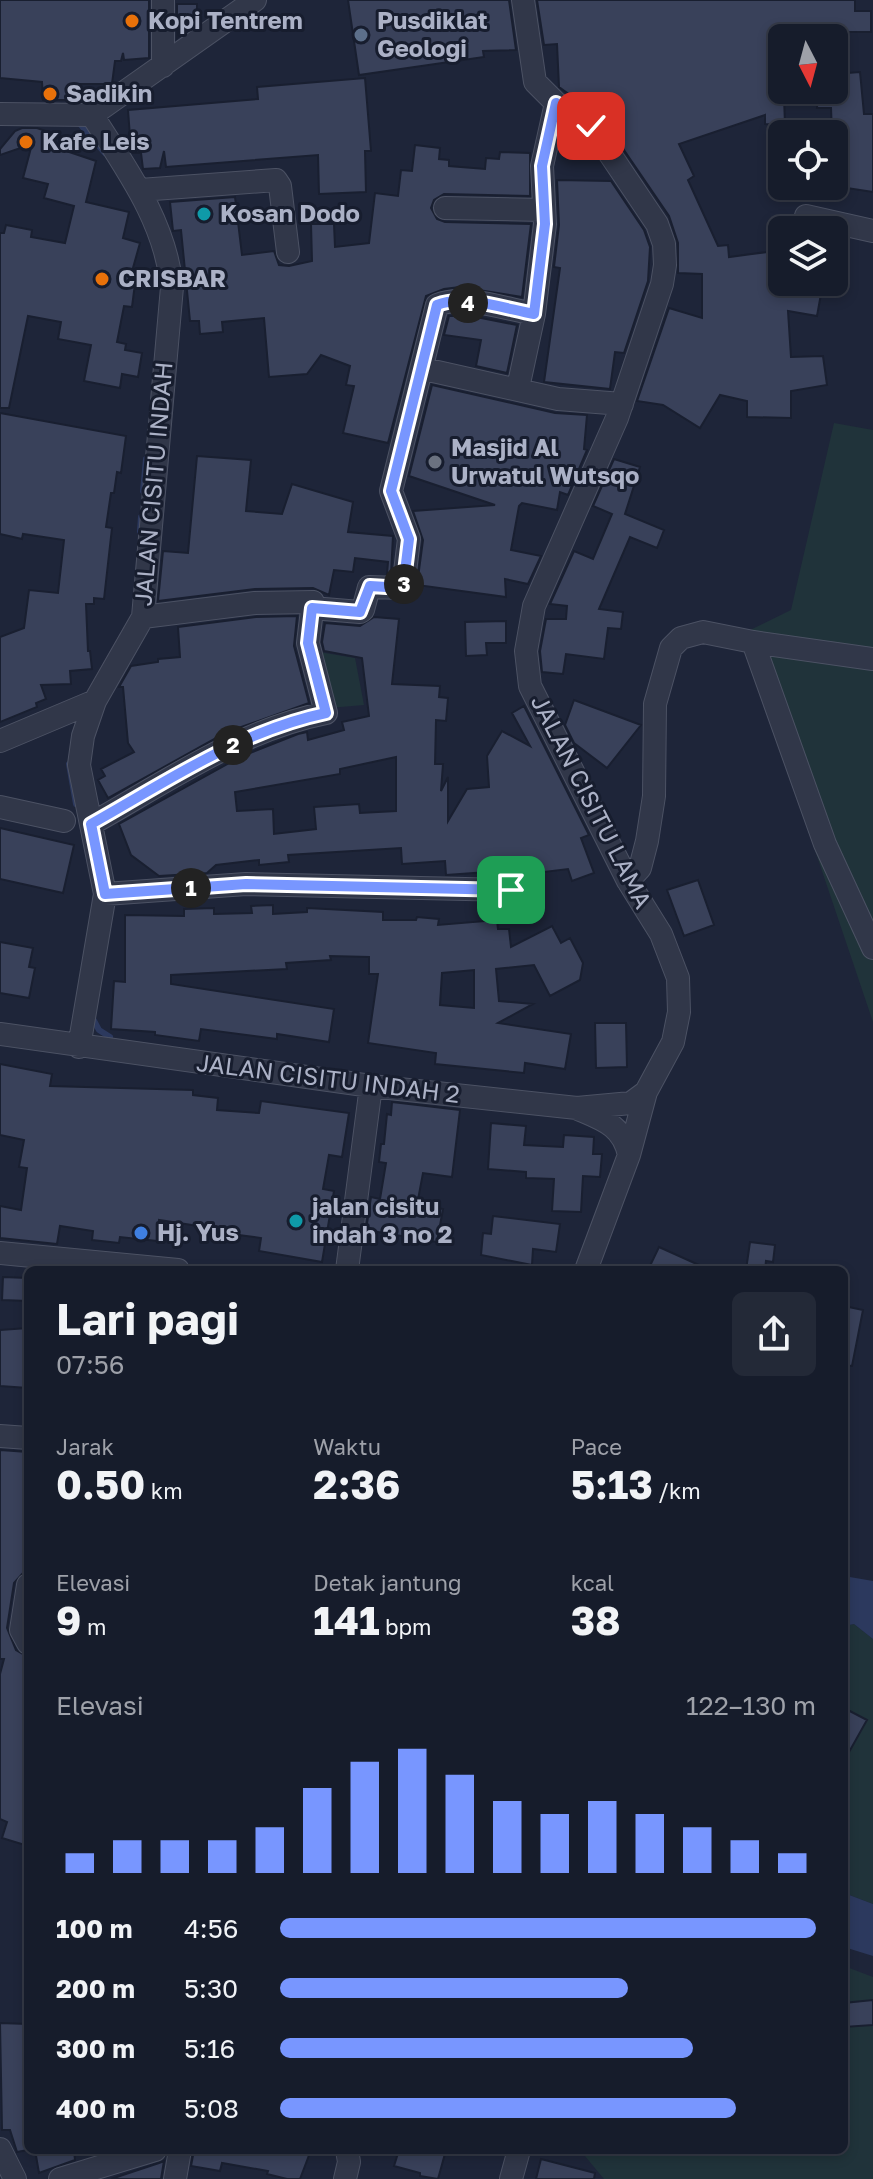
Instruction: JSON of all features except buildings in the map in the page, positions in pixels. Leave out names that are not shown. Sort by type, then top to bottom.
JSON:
[{"type":"street","points":[[163,0],[163,66]]},
{"type":"street","points":[[0,114],[92,115],[255,0]]},
{"type":"street","name":"JALAN CISITU LAMA","points":[[523,0],[535,82],[556,103],[591,126],[646,205],[664,244],[662,284],[622,404],[534,606],[526,651],[530,686],[628,881],[661,934],[678,978],[679,1012],[673,1042],[646,1092],[629,1155],[587,1266]]},
{"type":"street","points":[[518,388],[534,314],[545,224],[542,166],[556,103]]},
{"type":"street","name":"JALAN CISITU INDAH","points":[[79,1047],[105,894],[79,765],[80,751],[95,701],[143,617],[172,287],[162,236],[140,190],[92,115]]},
{"type":"street","points":[[140,190],[276,180],[280,186],[288,252]]},
{"type":"street","points":[[445,208],[543,210]]},
{"type":"street","points":[[848,225],[873,231]]},
{"type":"street","points":[[143,617],[255,603],[313,605],[360,612],[370,586],[403,588],[409,539],[391,491],[424,369],[437,305],[445,302],[470,303],[534,314]]},
{"type":"street","points":[[424,369],[558,399],[622,404]]},
{"type":"street","points":[[91,824],[242,740],[270,728],[326,713],[308,643],[313,605]]},
{"type":"street","points":[[628,881],[640,868],[654,796],[655,704],[671,648],[681,638],[703,632],[873,659]]},
{"type":"street","points":[[753,642],[825,844],[873,948]]},
{"type":"street","points":[[0,741],[95,701]]},
{"type":"street","points":[[0,807],[64,821]]},
{"type":"street","points":[[105,894],[246,884],[511,890]]},
{"type":"street","name":"JALAN CISITU INDAH 2","points":[[0,1034],[371,1086],[577,1108]]},
{"type":"street","points":[[348,1266],[371,1086]]},
{"type":"street","points":[[577,1108],[631,1103],[646,1092]]},
{"type":"street","points":[[577,1108],[611,1123],[625,1139],[629,1155]]},
{"type":"street","points":[[0,1253],[136,1266]]},
{"type":"street","points":[[0,1436],[24,1438]]},
{"type":"street","points":[[24,1611],[21,1630],[24,1636]]},
{"type":"street","points":[[0,2149],[15,2179]]},
{"type":"street","points":[[60,2179],[142,2154]]},
{"type":"street","points":[[175,2179],[179,2154]]},
{"type":"street","points":[[345,2179],[348,2154]]},
{"type":"street","points":[[511,2179],[518,2154]]},
{"type":"shaded area","points":[[834,423],[873,430],[873,1022],[742,634],[791,610]]},
{"type":"shaded area","points":[[313,651],[355,658],[364,705],[329,708]]},
{"type":"shaded area","points":[[854,1624],[873,1639],[873,1904],[848,1895],[848,1625]]},
{"type":"shaded area","points":[[848,1968],[873,1977],[873,2179],[604,2179],[583,2154],[848,2154]]},
{"type":"water","points":[[848,1577],[873,1581],[873,1639],[854,1624],[848,1625]]},
{"type":"water","points":[[848,1895],[873,1904],[873,1956],[848,1948]]},
{"type":"waterway","points":[[81,125],[105,153]]},
{"type":"waterway","points":[[143,491],[146,459]]},
{"type":"waterway","points":[[140,531],[141,517]]},
{"type":"waterway","points":[[69,764],[76,804]]},
{"type":"waterway","points":[[92,1017],[99,1030],[110,1037]]},
{"type":"place","name":"Kopi Tentrem","points":[[132,21]]},
{"type":"place","name":"Pusdiklat Geologi","points":[[361,35]]},
{"type":"place","name":"Sadikin","points":[[50,94]]},
{"type":"place","name":"Kafe Leis","points":[[26,142]]},
{"type":"place","name":"Kosan Dodo","points":[[204,214]]},
{"type":"place","name":"CRISBAR","points":[[102,279]]},
{"type":"place","name":"Masjid Al Urwatul Wutsqo","points":[[435,462]]},
{"type":"place","name":"jalan cisitu indah 3 no 2","points":[[296,1221]]},
{"type":"place","name":"Hj. Yus","points":[[141,1233]]},
{"type":"route","points":[[511,890],[246,884],[105,894],[91,824],[242,740],[304,717],[326,713],[308,643],[312,608],[360,612],[370,586],[403,588],[409,539],[391,491],[396,462],[424,369],[435,309],[445,302],[470,303],[534,314],[545,224],[542,166],[556,103],[591,126]]}]
